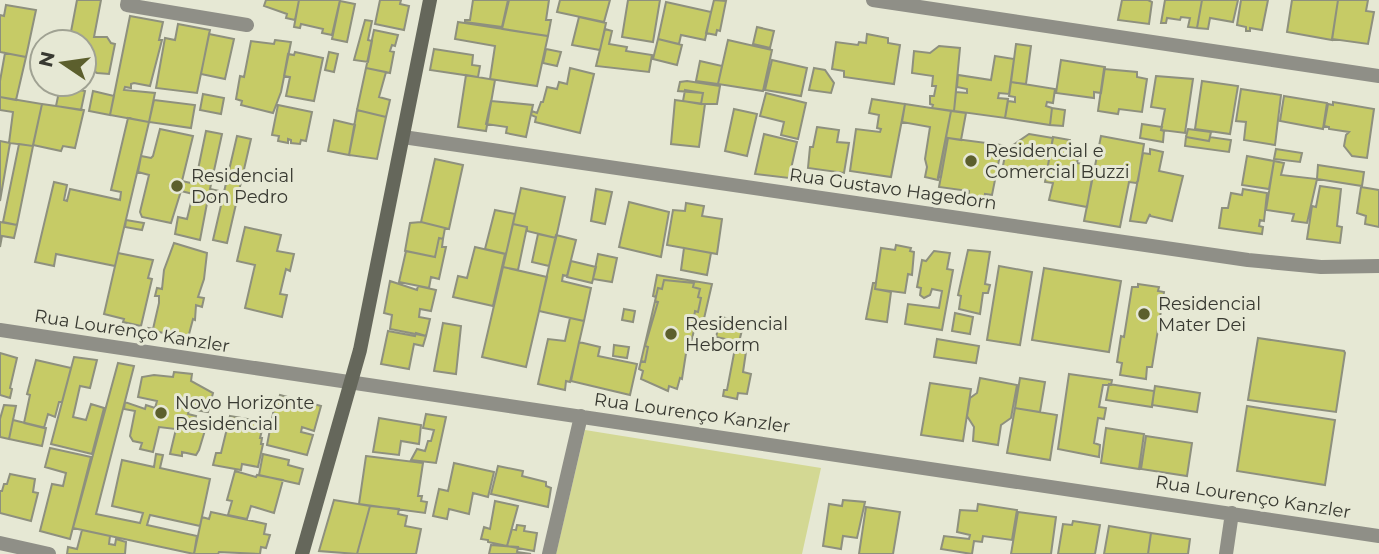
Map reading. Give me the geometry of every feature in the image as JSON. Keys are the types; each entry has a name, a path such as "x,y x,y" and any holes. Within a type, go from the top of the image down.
{"main road":[{"path":"302,554 352,383 430,0"}],"street":[{"path":"128,0 127,5 247,25"},
{"path":"873,0 1379,76"},
{"name":"Rua Gustavo Hagedorn","path":"403,137 1248,260 1321,267 1379,266"},
{"name":"Rua Lourenço Kanzler","path":"0,330 1379,536"},
{"path":"549,554 581,416"},
{"path":"1226,554 1232,513"},
{"path":"0,543 50,554"}],"green space":[{"path":"585,430 821,468 802,554 556,554"}],"building":[{"path":"77,0 101,0 96,28 72,28"},
{"path":"266,0 299,0 295,20 286,18 287,14 264,6"},
{"path":"299,0 340,0 332,35 322,33 323,29 301,24 300,28 294,27"},
{"path":"380,0 401,0 400,4 409,6 404,30 375,24"},
{"path":"473,0 508,0 502,27 465,22 470,20"},
{"path":"509,0 549,0 546,20 551,20 548,36 502,29"},
{"path":"560,0 610,0 604,22 557,12"},
{"path":"628,0 660,0 653,42 622,37"},
{"path":"714,0 726,1 720,31 717,30 716,35 706,33"},
{"path":"1122,0 1152,2 1149,24 1118,20"},
{"path":"1165,0 1202,0 1197,28 1188,27 1190,18 1167,18 1166,23 1161,23"},
{"path":"1202,0 1238,0 1233,22 1210,18 1208,29 1197,28"},
{"path":"1241,0 1268,0 1262,30 1250,28 1250,31 1246,31 1246,27 1237,25"},
{"path":"1292,0 1338,0 1332,40 1287,32"},
{"path":"1338,0 1368,0 1366,11 1374,12 1368,44 1332,39"},
{"path":"340,1 355,4 347,42 332,39"},
{"path":"666,2 711,12 705,40 681,35 679,44 658,39"},
{"path":"6,5 36,10 32,28 28,28 26,57 0,52 0,15 4,16"},
{"path":"130,16 163,22 159,40 162,40 150,86 134,83 131,88 125,87 124,90 155,93 149,122 110,115"},
{"path":"579,17 606,23 600,50 572,45"},
{"path":"365,20 372,21 368,40 372,41 368,62 354,60"},
{"path":"458,22 548,36 537,86 490,79 495,46 455,39"},
{"path":"178,24 210,30 197,93 156,88 165,38 175,40"},
{"path":"757,27 774,31 770,48 753,44"},
{"path":"605,29 612,31 609,44 627,47 626,51 652,55 649,72 596,66"},
{"path":"374,30 398,35 395,46 392,45 390,51 394,52 390,73 366,68"},
{"path":"209,34 234,39 225,79 201,74"},
{"path":"867,34 888,38 888,43 900,45 894,84 844,77 844,71 832,69 836,42 858,45 859,42 866,43"},
{"path":"98,37 107,37 115,44 109,74 98,73"},
{"path":"658,39 682,45 677,65 653,59"},
{"path":"275,40 291,42 281,92 273,113 241,105 242,101 236,99 240,76 244,77 251,41 274,44"},
{"path":"728,40 772,50 763,91 718,84"},
{"path":"1016,44 1031,46 1026,84 1011,82"},
{"path":"939,46 960,48 954,111 932,108 930,96 934,96 936,86 932,86 933,76 912,73 914,51 930,53"},
{"path":"434,49 473,55 472,65 480,66 478,77 430,70"},
{"path":"546,49 561,52 557,66 543,63"},
{"path":"295,52 323,58 314,101 286,96 290,77 284,76 288,54 294,55"},
{"path":"329,52 338,54 334,72 325,70"},
{"path":"5,53 26,57 16,100 0,97"},
{"path":"995,56 1014,59 1009,94 999,93 998,98 1008,99 1005,118 954,111 956,92 967,93 967,89 957,87 958,75 991,80"},
{"path":"772,60 807,68 801,96 765,90"},
{"path":"1061,60 1105,67 1101,93 1094,92 1094,98 1056,93"},
{"path":"700,61 722,66 718,84 696,81"},
{"path":"366,68 386,72 379,97 390,100 386,117 357,110"},
{"path":"570,68 594,74 580,133 535,122 536,117 531,115 532,111 537,113 547,87 557,89 559,82 567,84"},
{"path":"814,68 825,70 834,83 831,93 809,90"},
{"path":"1104,69 1137,72 1137,77 1147,79 1142,112 1119,109 1118,114 1098,111"},
{"path":"466,75 495,80 486,131 458,127"},
{"path":"1156,76 1193,79 1185,133 1161,130 1165,109 1151,107"},
{"path":"1202,81 1238,86 1230,134 1195,129"},
{"path":"680,82 720,86 717,104 701,104 703,93 678,91"},
{"path":"1011,82 1055,89 1053,103 1047,102 1046,106 1052,108 1050,125 1005,118 1008,101 1015,102 1015,97 1009,96"},
{"path":"1241,89 1281,95 1275,145 1244,140 1246,122 1236,121"},
{"path":"685,90 703,93 701,104 683,101"},
{"path":"98,92 114,96 110,115 89,111 92,98 98,98"},
{"path":"766,93 806,103 798,139 781,135 784,122 760,116"},
{"path":"203,94 224,98 221,114 200,110"},
{"path":"1284,96 1327,103 1323,129 1280,121"},
{"path":"0,97 42,104 33,146 9,143 13,112 0,110"},
{"path":"58,98 84,98 81,110 56,106"},
{"path":"872,99 905,104 891,177 850,171 856,129 880,132 881,129 877,128 879,115 869,113"},
{"path":"154,100 195,105 191,128 149,122"},
{"path":"675,100 705,104 699,147 671,144"},
{"path":"491,101 533,105 526,137 506,133 507,127 486,124"},
{"path":"1333,102 1374,109 1367,158 1352,156 1344,146 1349,132 1324,126 1328,104 1333,105"},
{"path":"42,104 84,110 75,148 63,146 61,151 33,145"},
{"path":"905,104 951,111 938,180 925,177 930,127 902,122"},
{"path":"278,105 312,112 306,141 301,140 300,144 291,143 288,139 288,143 278,141 279,136 272,135"},
{"path":"1052,108 1065,110 1063,126 1050,125"},
{"path":"734,109 757,114 747,156 725,151"},
{"path":"357,110 386,117 377,159 349,155"},
{"path":"951,111 966,113 961,140 948,138 941,177 938,177"},
{"path":"128,118 149,122 115,266 56,254 54,266 35,262 54,182 67,185 64,200 67,201 70,189 120,200 121,192 111,190"},
{"path":"334,120 355,125 349,155 328,151"},
{"path":"1142,124 1162,127 1163,142 1140,138"},
{"path":"817,127 839,130 837,142 849,143 844,173 808,168 810,147 813,147"},
{"name":"Residencial Don Pedro","path":"160,129 193,136 182,181 195,184 206,131 222,134 210,189 224,192 237,136 251,139 227,243 213,240 222,201 208,198 200,240 175,234 178,217 187,219 193,194 181,191 171,223 142,217 140,212 149,175 138,172 141,156 153,156"},
{"path":"1188,129 1211,132 1209,141 1186,137"},
{"path":"764,134 797,142 789,178 755,174"},
{"path":"1029,134 1053,138 1047,171 1035,169 1033,177 1002,171 1006,150"},
{"path":"1101,136 1144,144 1138,181 1129,182 1120,227 1084,221"},
{"path":"1053,137 1070,140 1070,146 1080,148 1077,163 1082,164 1081,170 1093,173 1087,207 1049,200 1053,183 1045,182"},
{"path":"1186,137 1209,141 1210,137 1231,140 1229,152 1185,146"},
{"name":"Residencial e Comercial Buzzi","path":"948,138 1002,145 992,195 985,194 984,201 968,199 969,191 939,187"},
{"path":"0,141 10,143 0,201"},
{"path":"19,144 33,146 17,225 3,222"},
{"path":"1150,149 1163,152 1159,171 1183,176 1172,221 1150,214 1146,223 1130,221 1143,153 1150,154"},
{"path":"1276,149 1302,153 1300,162 1274,159"},
{"path":"1247,156 1274,161 1269,189 1242,185"},
{"path":"435,159 463,165 449,229 421,222"},
{"path":"1274,161 1284,163 1281,175 1317,179 1307,223 1292,221 1294,214 1266,210"},
{"path":"1318,165 1364,172 1362,186 1317,179"},
{"path":"1320,186 1341,189 1337,226 1342,227 1340,243 1307,239 1312,206 1316,207"},
{"path":"1361,187 1379,190 1379,227 1365,224 1366,216 1357,213"},
{"path":"521,188 565,197 556,238 527,231 527,227 513,224"},
{"path":"596,189 612,192 605,224 591,221"},
{"path":"1243,189 1267,193 1264,221 1260,220 1259,226 1263,227 1262,234 1219,228 1222,208 1228,208 1231,193 1242,195"},
{"path":"629,202 669,212 661,257 619,247"},
{"path":"686,203 704,206 702,216 722,219 717,254 667,245 673,210 685,211"},
{"path":"495,210 515,214 506,254 485,249"},
{"path":"126,220 144,223 142,230 125,227"},
{"path":"0,222 17,225 14,238 2,236 0,247"},
{"path":"421,222 445,228 443,239 439,238 435,257 405,251 410,223"},
{"path":"513,224 527,227 518,270 503,267"},
{"path":"245,227 281,235 277,251 294,254 290,271 286,269 280,294 287,295 282,317 245,308 255,265 237,261"},
{"path":"538,234 556,238 549,266 532,262"},
{"path":"556,235 576,240 567,276 563,275 562,281 591,288 584,321 539,311"},
{"path":"439,238 443,239 442,247 446,247 439,279 431,277 429,288 399,282 406,251 435,257"},
{"name":"Residencial Don Pedro","path":"174,243 207,253 204,279 198,297 204,298 202,307 196,305 195,320 193,319 188,338 154,331 152,337 146,336 148,328 153,329 159,303 159,296 155,296 157,288 162,289 164,270"},
{"path":"896,245 911,248 910,251 914,252 912,275 908,274 905,293 875,289 881,248 895,250"},
{"path":"475,247 505,254 493,306 453,297 458,276 467,278"},
{"path":"684,248 711,253 707,275 681,270"},
{"path":"968,250 990,252 985,284 990,285 988,293 983,293 980,314 959,309 961,296 958,295"},
{"path":"934,251 950,253 947,269 953,270 942,330 905,324 908,304 939,308 942,291 932,289 930,295 924,298 920,295 921,288 917,287 922,260 926,261"},
{"path":"118,253 153,260 148,278 152,279 141,326 104,314"},
{"path":"598,254 617,258 612,282 593,279"},
{"path":"571,261 596,267 592,283 567,277"},
{"path":"999,266 1032,272 1020,345 987,340"},
{"path":"503,267 547,277 526,367 482,357"},
{"path":"1044,268 1121,281 1109,352 1032,340"},
{"path":"657,275 712,284 703,323 696,322 697,318 694,317 701,298 698,297 700,289 693,287 694,283 664,280 656,297 653,296"},
{"name":"Residencial Heborm","path":"664,280 694,283 693,287 700,289 698,297 701,298 698,312 695,311 694,317 697,318 690,347 687,347 682,379 680,378 677,389 669,386 668,391 641,379 643,371 639,369 641,361 645,362 648,347 645,346 658,302 655,301 658,288 662,289"},
{"path":"390,281 417,290 418,286 436,290 431,311 420,309 419,317 430,319 426,336 390,329 392,315 384,313"},
{"path":"873,283 876,283 875,289 891,292 887,322 866,319"},
{"name":"Residencial Mater Dei","path":"1138,284 1159,287 1158,291 1164,292 1152,367 1147,367 1146,379 1120,375 1122,363 1117,362 1132,287 1138,287"},
{"path":"655,301 658,302 645,346 648,347 645,362 641,361"},
{"path":"624,309 635,311 633,322 622,320"},
{"path":"955,313 973,317 970,334 952,331"},
{"path":"721,317 744,322 739,342 716,337"},
{"path":"570,318 584,321 570,382 566,381 565,390 538,384 548,339 565,341"},
{"path":"443,323 461,326 456,374 434,371"},
{"path":"388,331 426,336 423,346 414,344 409,369 381,364"},
{"path":"1258,338 1344,351 1336,412 1248,400"},
{"path":"937,339 979,346 976,363 934,357"},
{"path":"579,342 600,347 598,356 637,364 630,395 571,381"},
{"path":"736,343 747,345 743,372 751,374 747,394 738,393 737,399 723,396 724,390 727,390"},
{"path":"614,345 629,347 627,358 613,356"},
{"path":"0,353 17,358 10,398 0,395"},
{"path":"74,357 97,360 90,388 80,386 73,417 86,420 91,404 104,408 92,454 51,444"},
{"path":"36,360 71,368 62,402 59,402 55,417 48,414 44,428 24,423 30,395 27,394"},
{"path":"118,363 134,366 96,514 140,523 143,513 112,506 122,460 154,467 156,454 163,455 160,468 210,479 200,526 150,515 147,525 197,536 194,554 73,528"},
{"name":"Novo Horizonte Residencial","path":"174,372 192,374 191,381 213,393 208,412 189,409 188,414 196,416 195,420 204,421 203,426 206,427 196,455 182,452 182,456 170,454 176,429 159,427 153,452 140,449 142,443 133,441 130,436 135,411 124,409 125,402 145,409 146,405 155,408 157,401 138,397 142,377 173,377"},
{"path":"1069,374 1112,380 1111,385 1103,385 1099,407 1106,408 1104,419 1098,418 1094,443 1100,445 1099,457 1058,449"},
{"path":"980,378 1017,385 1011,418 1001,425 998,445 973,441 974,427 967,416 970,398 977,393"},
{"path":"1020,378 1045,382 1040,412 1015,408"},
{"path":"930,383 971,389 963,441 921,435"},
{"path":"1109,384 1154,391 1152,407 1106,400"},
{"path":"1155,386 1200,393 1197,412 1152,405"},
{"path":"280,395 321,406 314,431 302,427 301,432 313,435 307,455 267,445 276,398 279,399"},
{"path":"4,405 16,406 9,439 0,437 0,419"},
{"path":"1247,406 1335,420 1325,485 1237,471"},
{"path":"1015,408 1057,415 1050,460 1007,453"},
{"path":"426,414 446,417 436,463 411,460 417,449 425,451 428,441 431,441 434,430 423,428"},
{"path":"230,416 264,422 258,467 242,464 241,470 213,465 216,453 221,453"},
{"path":"379,418 421,425 419,444 401,441 399,455 373,452"},
{"path":"13,420 46,428 42,446 9,439"},
{"path":"1106,428 1144,434 1139,469 1101,463"},
{"path":"1146,436 1192,443 1187,476 1141,469"},
{"path":"50,448 91,457 70,539 40,531 52,484 63,486 66,473 45,467"},
{"path":"263,454 289,460 288,465 303,469 299,484 259,475"},
{"path":"366,456 423,463 418,496 422,496 421,501 427,502 425,513 359,504"},
{"path":"454,463 494,472 488,497 473,493 469,514 449,509 447,519 433,516 439,489 448,491"},
{"path":"498,466 523,471 522,476 546,482 546,486 551,488 548,507 491,494"},
{"path":"235,471 283,480 274,513 251,506 247,519 228,515 232,501 227,500"},
{"path":"10,474 35,479 33,492 38,493 31,521 0,513 0,491 4,484 7,484"},
{"path":"334,500 370,506 357,554 319,551"},
{"path":"843,500 865,502 857,538 843,536 841,549 823,546 829,504 842,506"},
{"path":"495,501 518,506 507,546 481,539 484,527 490,529"},
{"path":"978,504 1017,510 1012,540 983,536 982,542 974,541 972,554 941,549 944,536 969,539 970,535 957,532 960,510 977,511"},
{"path":"370,506 399,509 398,514 407,516 405,526 421,529 416,554 357,554"},
{"path":"866,507 900,512 893,554 859,554"},
{"path":"211,512 266,524 264,534 270,535 266,548 261,547 260,554 194,554 202,517 209,519"},
{"path":"1018,512 1056,517 1051,554 1011,554"},
{"path":"1073,521 1100,525 1095,554 1058,554 1063,524 1072,525"},
{"path":"517,525 525,526 524,531 537,533 534,551 507,546 512,529 516,530"},
{"path":"1109,526 1151,533 1148,554 1104,554"},
{"path":"82,530 110,536 109,544 115,545 116,539 126,542 125,554 67,554 68,547 77,549"},
{"path":"1151,533 1190,539 1188,554 1148,554"},
{"path":"491,545 518,547 517,552 531,554 489,554"}],"place":[{"name":"Residencial e Comercial Buzzi","path":"971,161"},
{"name":"Residencial Don Pedro","path":"177,186"},
{"name":"Residencial Mater Dei","path":"1144,314"},
{"name":"Residencial Heborm","path":"671,334"},
{"name":"Novo Horizonte Residencial","path":"161,413"}]}
